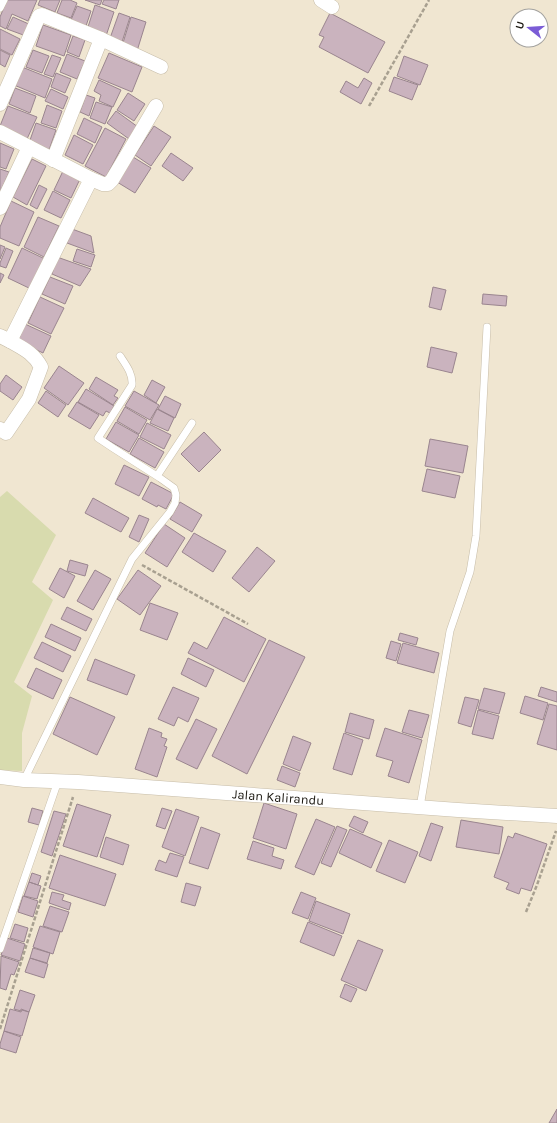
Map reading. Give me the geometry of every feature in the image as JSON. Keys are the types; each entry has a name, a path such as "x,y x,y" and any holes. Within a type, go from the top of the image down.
{"street":[{"path":"0,104 39,16 42,15 101,39 161,67"},
{"path":"53,160 101,39"},
{"path":"0,132 91,179 103,184 108,184 112,180 156,106"},
{"path":"0,208 29,147"},
{"path":"2,435 29,399 41,367 31,354 5,339 91,179"},
{"name":"Jalan Kalirandu","path":"0,776 24,780 78,782 557,816"}],"lane":[{"path":"0,8 4,0"},
{"path":"420,807 450,631 470,572 476,536 487,327"},
{"path":"24,780 132,559 170,512 175,503 176,495 174,488 98,438 132,385 133,380 131,375 120,356"},
{"path":"157,476 192,423"},
{"path":"0,949 58,781"}],"path":[{"path":"369,106 429,0"},
{"path":"132,559 248,624"},
{"path":"0,1029 78,782"},
{"path":"526,912 557,827"}],"green space":[{"path":"7,491 56,535 32,582 53,600 14,682 32,696 22,733 22,771 0,770 0,497"}],"building":[{"path":"7,0 37,0 28,21 12,14 6,29 0,26 0,17"},
{"path":"40,0 60,0 55,12 38,5"},
{"path":"62,0 70,0 77,3 71,18 57,13"},
{"path":"85,0 102,0 100,5"},
{"path":"104,0 119,0 116,9 102,4"},
{"path":"95,5 114,12 106,36 87,30"},
{"path":"77,6 91,11 86,26 71,20"},
{"path":"119,13 130,17 121,45 109,41"},
{"path":"330,13 385,42 368,73 319,47 324,37 319,35"},
{"path":"13,17 31,25 26,36 7,29"},
{"path":"131,17 146,22 137,51 122,46"},
{"path":"43,25 71,35 64,56 36,46"},
{"path":"0,29 20,39 12,55 0,49"},
{"path":"73,36 85,40 79,57 67,52"},
{"path":"0,50 10,55 5,67 0,64"},
{"path":"33,50 49,56 42,73 26,67"},
{"path":"109,53 142,67 132,92 98,78"},
{"path":"67,54 85,61 77,79 60,72"},
{"path":"52,55 61,58 53,77 44,74"},
{"path":"404,56 428,65 420,85 397,76"},
{"path":"22,67 52,79 45,98 14,85"},
{"path":"56,73 71,79 65,93 51,87"},
{"path":"394,77 418,85 412,100 389,91"},
{"path":"364,78 372,83 361,104 340,92 346,81 358,88"},
{"path":"99,80 121,90 113,107 99,101 101,95 94,91"},
{"path":"15,88 36,96 30,113 9,104"},
{"path":"51,89 68,97 63,109 45,101"},
{"path":"128,93 145,104 134,121 117,110"},
{"path":"86,95 95,98 89,116 80,112"},
{"path":"96,102 112,107 105,124 90,118"},
{"path":"47,105 62,111 56,128 41,123"},
{"path":"8,106 37,117 27,139 0,126"},
{"path":"116,111 138,127 129,139 107,123"},
{"path":"84,118 102,127 95,143 77,134"},
{"path":"36,123 56,130 49,150 29,143"},
{"path":"154,126 171,137 151,166 135,155"},
{"path":"105,128 126,139 106,177 85,166"},
{"path":"74,135 93,145 83,164 65,155"},
{"path":"0,143 14,149 6,169 0,167"},
{"path":"171,153 193,168 183,181 162,166"},
{"path":"133,157 151,168 135,193 117,182"},
{"path":"32,159 46,166 27,205 13,197"},
{"path":"0,169 9,172 0,193"},
{"path":"63,171 80,179 71,198 54,190"},
{"path":"39,185 47,189 37,209 30,205"},
{"path":"53,191 70,200 61,218 44,210"},
{"path":"11,201 34,212 19,246 0,238 0,227"},
{"path":"38,217 59,226 44,257 24,247"},
{"path":"72,229 91,236 94,253 67,243"},
{"path":"0,245 5,247 0,259"},
{"path":"6,248 13,251 6,268 0,266 0,263"},
{"path":"22,248 45,259 31,289 8,278"},
{"path":"77,249 95,255 91,267 73,261"},
{"path":"57,257 91,269 80,286 52,274"},
{"path":"0,273 4,275 0,283"},
{"path":"50,277 73,286 65,304 42,294"},
{"path":"433,287 446,290 441,310 429,307"},
{"path":"483,294 507,296 506,306 482,304"},
{"path":"40,297 64,308 51,334 28,323"},
{"path":"25,324 51,336 43,353 18,341"},
{"path":"431,347 457,353 452,373 427,367"},
{"path":"59,366 84,383 68,405 44,388"},
{"path":"6,375 22,387 13,400 0,391 0,384"},
{"path":"96,377 118,390 114,396 118,398 113,405 89,389"},
{"path":"152,380 165,387 156,403 144,395"},
{"path":"86,389 114,406 110,413 106,411 103,416 78,402"},
{"path":"46,391 66,405 58,417 38,403"},
{"path":"134,391 159,405 150,420 125,406"},
{"path":"165,396 181,404 175,418 158,409"},
{"path":"77,402 99,415 90,429 68,416"},
{"path":"125,407 147,420 139,434 117,421"},
{"path":"157,409 174,418 168,431 150,423"},
{"path":"116,422 139,435 129,452 106,439"},
{"path":"147,423 171,435 164,449 140,437"},
{"path":"204,432 221,450 199,472 181,454"},
{"path":"139,438 164,452 155,468 130,454"},
{"path":"430,439 468,446 463,473 425,466"},
{"path":"124,465 149,477 139,496 115,484"},
{"path":"427,469 460,476 455,498 422,491"},
{"path":"151,482 174,494 166,509 158,505 157,507 142,499"},
{"path":"93,498 129,518 121,532 85,513"},
{"path":"180,502 202,515 192,532 170,519"},
{"path":"139,515 149,519 139,542 129,537"},
{"path":"164,524 185,538 167,567 145,553"},
{"path":"194,533 226,551 213,572 182,552"},
{"path":"257,547 275,561 249,592 232,578"},
{"path":"70,560 88,565 85,576 67,571"},
{"path":"60,568 75,576 64,598 49,589"},
{"path":"95,570 111,579 93,610 77,601"},
{"path":"138,570 161,586 140,615 117,599"},
{"path":"150,603 178,613 167,640 140,630"},
{"path":"67,607 92,619 86,631 61,619"},
{"path":"224,617 266,639 244,682 188,653 194,642 207,649"},
{"path":"51,624 81,638 75,651 45,637"},
{"path":"400,633 418,638 416,645 398,640"},
{"path":"269,640 305,657 247,774 212,756"},
{"path":"391,641 401,644 396,661 386,658"},
{"path":"42,642 71,656 63,672 34,658"},
{"path":"403,643 439,653 434,673 397,663"},
{"path":"188,658 214,670 206,687 181,674"},
{"path":"95,659 135,675 127,695 87,680"},
{"path":"36,668 62,680 53,699 27,687"},
{"path":"173,687 199,698 188,722 178,717 174,726 158,719"},
{"path":"541,687 557,692 557,702 538,696"},
{"path":"484,688 505,693 499,714 478,709"},
{"path":"525,696 548,703 543,720 520,713"},
{"path":"70,697 115,717 97,755 53,734"},
{"path":"465,697 479,700 471,727 458,723"},
{"path":"549,704 557,706 557,750 537,744"},
{"path":"409,710 429,715 422,738 402,732"},
{"path":"478,710 499,716 493,739 472,734"},
{"path":"350,713 374,720 369,739 345,732"},
{"path":"196,719 217,729 197,769 176,759"},
{"path":"149,728 162,733 161,737 167,739 164,746 167,747 157,777 135,769"},
{"path":"385,728 422,740 409,783 388,776 393,761 376,756"},
{"path":"344,733 363,740 352,775 333,769"},
{"path":"293,736 311,743 300,771 283,764"},
{"path":"282,766 300,773 295,787 277,780"},
{"path":"264,803 297,814 286,849 253,838"},
{"path":"77,804 111,815 97,857 63,846"},
{"path":"32,808 43,811 39,825 28,822"},
{"path":"162,808 172,811 165,829 156,826"},
{"path":"176,809 199,817 185,856 162,847"},
{"path":"54,811 66,814 52,856 41,852"},
{"path":"354,816 368,822 363,833 349,826"},
{"path":"316,819 335,827 314,875 295,867"},
{"path":"461,820 503,827 499,854 456,847"},
{"path":"431,823 443,827 431,861 419,856"},
{"path":"337,826 347,830 331,867 321,863"},
{"path":"201,827 220,834 208,869 189,863"},
{"path":"350,829 382,843 371,868 339,853"},
{"path":"515,833 547,844 531,891 521,888 519,894 506,889 509,883 494,877 508,836 513,838"},
{"path":"106,837 129,845 123,865 100,857"},
{"path":"389,840 418,852 405,883 376,871"},
{"path":"253,841 274,848 272,856 284,860 281,869 247,859"},
{"path":"170,853 184,857 177,877 155,870 159,860 166,863"},
{"path":"60,855 116,874 105,906 49,888"},
{"path":"32,873 41,876 38,885 29,882"},
{"path":"29,882 41,886 37,899 24,896"},
{"path":"186,883 201,887 195,906 181,902"},
{"path":"52,892 64,895 62,900 71,903 69,910 49,903"},
{"path":"301,892 316,898 308,919 292,913"},
{"path":"23,896 38,901 33,917 18,912"},
{"path":"316,901 350,914 343,934 309,921"},
{"path":"50,906 69,912 62,932 43,926"},
{"path":"308,922 342,936 334,956 300,942"},
{"path":"15,924 28,928 24,942 10,938"},
{"path":"40,926 60,932 53,954 33,947"},
{"path":"7,938 25,944 20,961 1,955"},
{"path":"358,940 383,950 366,991 341,980"},
{"path":"33,948 50,953 47,963 30,958"},
{"path":"1,956 19,962 14,975 11,974 6,990 0,988"},
{"path":"30,958 48,964 44,978 25,972"},
{"path":"345,984 357,989 351,1002 340,997"},
{"path":"20,990 35,995 29,1012 21,1009 21,1011 14,1009"},
{"path":"10,1009 21,1012 22,1010 29,1012 22,1036 4,1031"},
{"path":"4,1031 21,1037 16,1053 0,1048"},
{"path":"557,1109 557,1123 549,1123"}]}
